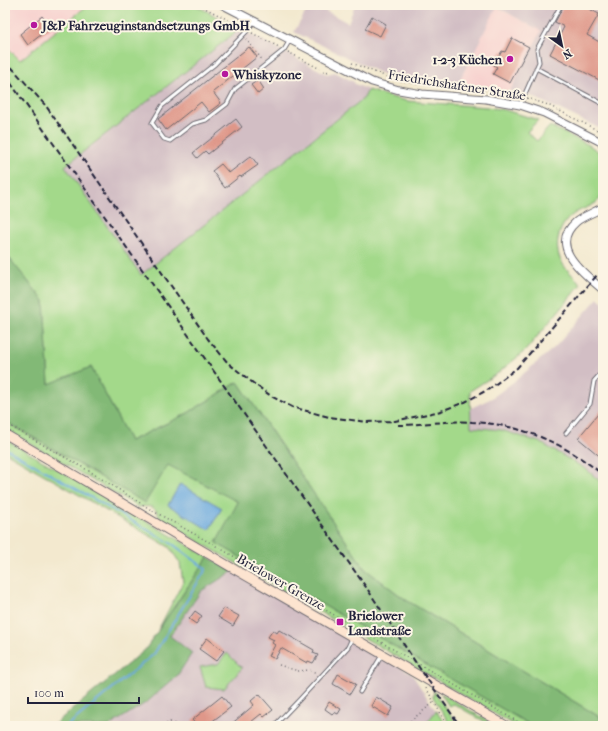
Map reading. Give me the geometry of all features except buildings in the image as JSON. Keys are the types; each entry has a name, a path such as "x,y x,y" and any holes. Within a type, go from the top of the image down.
{"main road":[{"name":"Brielower Grenze","path":"5,434 507,726"}],"street":[{"name":"Friedrichshafener Straße","path":"224,5 380,85 422,94 486,99 520,105 544,113 602,141"},
{"path":"603,207 575,222 567,234 566,243 568,254 575,265 603,290"}],"lane":[{"path":"520,105 539,62 537,50 561,5"},
{"path":"254,21 248,30 215,64 162,106 152,123 164,138 170,141 192,124 206,120 227,104 235,89 284,50 291,40"},
{"path":"536,68 603,104"},
{"path":"566,433 590,404 594,381 603,371"},
{"path":"274,726 348,647 353,637"},
{"path":"360,692 383,654"}],"path":[{"path":"243,35 266,64"},
{"path":"348,61 392,79 418,84 506,92 523,96 548,105 603,133"},
{"path":"5,423 89,471 153,511 216,546 525,726"},
{"path":"279,664 298,671 309,670 322,675"},
{"path":"424,686 448,726"},
{"path":"404,726 434,703"},
{"path":"163,726 170,722 181,726"}],"shaded area":[{"name":"J&P Fahrzeuginstandsetzungs GmbH","path":"5,5 88,5 19,61 5,45"},
{"path":"310,5 315,5 348,23 355,5 603,5 603,130 531,96 510,91 541,31 497,7 457,85 418,83 393,78 294,32"},
{"path":"496,7 542,31 510,91 457,85"},
{"path":"240,29 327,74 335,72 368,90 364,98 141,276 65,166"},
{"path":"598,298 603,303 603,484 586,469 539,442 501,430 471,427 471,408 492,398 555,347"},
{"path":"233,571 411,673 436,711 424,726 109,726 147,702 169,636 201,591","holes":["218,664 206,687 200,667"]}],"green space":[{"path":"88,5 195,5 240,29 65,166 141,275 364,98 368,90 407,101 487,107 505,110 538,120 527,132 537,141 550,126 589,145 603,155 604,182 602,195 598,201 571,216 559,234 558,249 562,263 581,284 526,350 498,373 470,391 471,427 501,430 539,442 586,469 603,484 603,719 406,600 365,569 238,382 188,413 130,441 91,367 49,385 44,301 5,253 5,45 20,60"},
{"path":"5,253 44,301 49,384 91,367 130,441 188,413 238,382 365,569 406,600 603,719 603,726 532,726 216,543 238,502 168,465 145,503 5,421"},
{"path":"5,421 145,503 167,464 239,502 216,543 532,726 516,726 160,519 155,509 152,507 138,507 5,429"},
{"path":"5,439 208,557 158,630 183,582 180,563 169,547 5,452"},
{"path":"208,557 233,571 201,591 170,636 192,653 177,676 147,702 109,726 52,726 145,650"},
{"path":"227,653 242,668 224,689 206,687 200,667 218,664"},
{"path":"434,691 458,726 451,726 433,697"},
{"path":"441,694 497,726 492,726 454,704 449,706"},
{"path":"436,711 447,726 424,726"}],"water":[{"path":"180,484 222,508 209,530 168,505"}],"waterway":[{"path":"5,448 174,545 206,569 154,654 67,726"}],"railway":[{"path":"5,60 46,106 208,339 228,363 271,396 292,407 329,417 367,422 395,421 441,411 465,402 489,389 517,368 598,274"},
{"path":"5,75 368,590 460,726"},
{"path":"398,425 463,422 490,424 525,431 558,445 574,454 603,475"}],"place":[{"name":"J&P Fahrzeuginstandsetzungs GmbH","path":"34,25"},
{"name":"1-2-3 Küchen","path":"510,59"},
{"name":"Whiskyzone","path":"225,74"},
{"name":"Brielower Landstraße","path":"340,622"}]}
